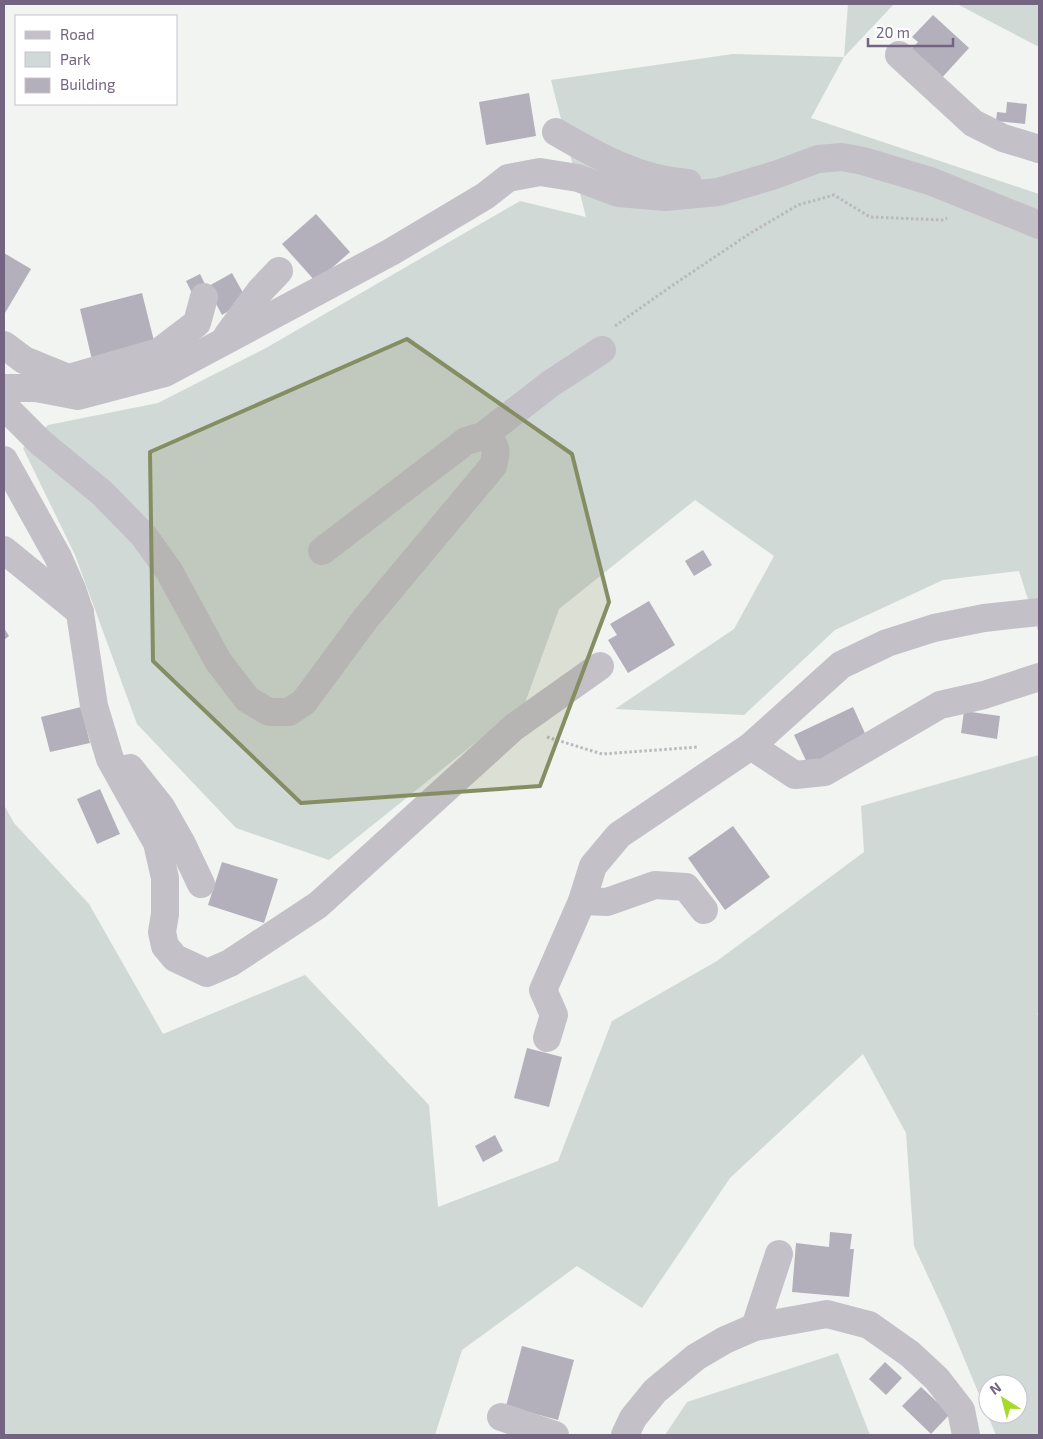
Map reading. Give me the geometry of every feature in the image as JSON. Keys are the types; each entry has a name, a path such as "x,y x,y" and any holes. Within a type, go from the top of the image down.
{"street":[{"path":"899,56 973,123 1003,138 1039,149"},
{"path":"556,132 593,154 637,173 670,182 749,183"},
{"path":"4,388 36,388 78,396 165,372 391,252 484,196 508,178 540,172 578,178 618,193 666,197 718,192 775,175 818,158 842,157 863,161 930,181 1039,225"},
{"path":"224,341 260,291 279,270"},
{"path":"36,388 159,352 197,323 204,297"},
{"path":"4,346 24,360 68,378"},
{"path":"322,551 466,441 483,436 550,384 602,350"},
{"path":"4,406 40,442 102,493 144,536 169,571 218,660 247,699 269,712 289,712 304,702 366,618 493,466 496,452 492,442 483,436"},
{"path":"4,460 58,557 72,589 80,613 94,706 110,759 157,843 165,878 165,914 162,932 165,946 175,958 207,973 230,963 318,905 514,727 600,666"},
{"path":"4,550 80,613"},
{"path":"547,1038 554,1015 543,990 582,901 593,866 619,835 751,746 841,665 887,643 934,628 984,618 1039,612"},
{"path":"751,746 795,775 825,772 940,705 984,695 1039,678"},
{"path":"94,706 120,757 161,807 182,844 200,884"},
{"path":"582,901 607,902 655,885 686,887 704,910"},
{"path":"755,1327 779,1254"},
{"path":"625,1435 633,1418 655,1391 696,1357 725,1340 755,1327 827,1314 868,1325 910,1354 937,1379 961,1410 966,1435"},
{"path":"501,1417 555,1435"}],"path":[{"path":"602,350 614,326 750,234 798,205 834,195 870,217 942,220 984,203"},
{"path":"514,727 602,754 707,746"}],"highlighted area":[{"path":"407,339 572,454 609,602 540,786 301,803 153,661 150,452"}],"green space":[{"path":"848,4 894,4 844,57"},
{"path":"957,4 1039,4 1039,47"},
{"path":"733,54 844,57 811,118 1039,194 1039,634 1019,571 943,580 835,630 744,715 615,709 734,629 774,556 695,500 559,609 525,703 329,860 236,828 137,724 75,555 23,448 48,425 158,403 266,348 520,201 586,217 551,80"},
{"path":"1039,755 1039,1012 1037,1014 1039,1016 1039,1435 996,1435 991,1424 1028,1424 1028,1374 978,1374 978,1392 946,1315 914,1246 906,1133 863,1054 730,1178 642,1308 577,1266 462,1350 435,1435 4,1435 4,805 14,823 89,904 163,1034 305,975 429,1105 438,1207 558,1161 612,1021 717,961 864,852 861,806"},
{"path":"838,1353 870,1435 665,1435 687,1402"}],"building":[{"path":"933,15 969,48 938,82 907,53 918,42 912,37"},
{"path":"529,93 536,136 486,145 479,102"},
{"path":"1007,102 1027,104 1025,124 996,121 997,112 1006,113"},
{"path":"316,214 350,252 316,282 282,244"},
{"path":"4,253 31,269 5,313 4,312"},
{"path":"232,273 247,300 222,315 207,287"},
{"path":"200,274 206,286 192,293 186,281"},
{"path":"142,293 156,349 93,364 80,309"},
{"path":"703,550 712,565 694,576 685,561"},
{"path":"649,601 675,645 628,673 608,640 617,635 610,624"},
{"path":"4,628 9,636 4,640"},
{"path":"81,707 90,743 50,752 41,717"},
{"path":"853,707 869,742 810,769 794,735"},
{"path":"964,711 1000,716 997,739 961,733"},
{"path":"100,789 120,834 97,844 77,799"},
{"path":"733,826 770,877 725,910 688,858"},
{"path":"222,862 278,879 264,923 208,905"},
{"path":"527,1048 562,1057 549,1107 514,1098"},
{"path":"495,1135 503,1151 483,1162 475,1146"},
{"path":"830,1232 852,1234 850,1249 854,1249 849,1297 792,1292 796,1243 829,1247"},
{"path":"522,1346 574,1360 558,1420 506,1406"},
{"path":"885,1362 902,1378 886,1395 869,1379"},
{"path":"921,1387 950,1414 931,1434 902,1406"}]}
